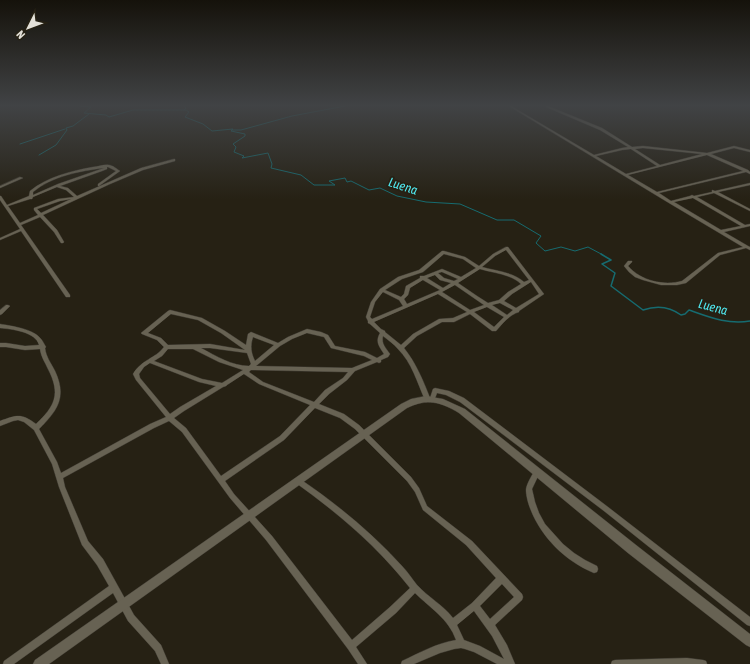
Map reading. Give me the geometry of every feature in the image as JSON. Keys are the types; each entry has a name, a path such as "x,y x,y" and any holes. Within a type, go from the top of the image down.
{"main road":[{"path":"39,664 410,403 430,398 443,401 462,411 750,641"}],"street":[{"path":"561,137 748,248"},
{"path":"615,137 622,141 629,148 660,166"},
{"path":"625,175 734,147 750,150"},
{"path":"593,156 629,148 653,148 709,154 748,172"},
{"path":"19,224 40,216 86,193 142,170 174,160"},
{"path":"31,198 31,192 35,189 54,179 83,170 109,166 118,172 86,193"},
{"path":"0,209 31,198 68,181 92,174 109,166"},
{"path":"657,193 748,172"},
{"path":"0,187 21,178"},
{"path":"670,202 713,191 750,184"},
{"path":"58,186 67,189 76,198"},
{"path":"713,191 750,210"},
{"path":"692,196 744,226"},
{"path":"0,197 68,296"},
{"path":"62,242 56,231 40,216 35,209 59,200 76,198"},
{"path":"721,231 750,225"},
{"path":"0,239 22,229"},
{"path":"370,322 441,291 479,268 494,255 507,248 542,294 507,317 494,330 469,312 441,291 424,278 417,273"},
{"path":"630,262 626,266 629,272 650,282 665,285 678,284 684,282 719,254 748,248"},
{"path":"524,285 512,276 479,268 464,258 443,252 417,273 400,278 382,290 368,313 368,317 374,326 401,348 430,398 435,390 447,393 462,400 606,509 750,622"},
{"path":"401,299 406,295 407,288 410,284 435,273 445,270 462,279"},
{"path":"435,273 442,279 456,282 507,317"},
{"path":"401,348 415,334 441,320 454,320 488,304 501,301 510,293 531,280"},
{"path":"382,290 401,299 406,306"},
{"path":"501,301 517,311"},
{"path":"0,313 8,306"},
{"path":"170,312 200,319 223,332 248,351 210,346 167,347 159,339 144,333 170,312"},
{"path":"0,326 33,334 40,340 43,347 44,357 54,374 59,389 54,408 51,414 36,428"},
{"path":"59,477 152,426 170,418 182,409 250,368 278,345 307,331 326,336 333,347 365,354 379,361"},
{"path":"194,347 221,361 250,368 353,370 384,359 387,354 379,342 379,338 383,332"},
{"path":"278,345 251,334 247,344 250,368 261,383 342,416 357,427 409,479 417,490 425,508 469,544 519,597 490,624"},
{"path":"0,346 6,345 25,348 43,347"},
{"path":"167,347 162,353 138,369 136,374 138,378 170,418 184,430 232,496 269,538 363,664"},
{"path":"150,361 201,381 224,385"},
{"path":"221,480 282,438 315,406 327,392 345,379 353,370"},
{"path":"0,424 18,418 26,420 36,428 48,449 85,544 100,562 123,604 139,628 158,648 164,664"},
{"path":"537,472 528,489 535,514 557,544 574,558 594,569"},
{"path":"298,481 325,500 376,545 401,570 415,588 443,612 453,623 458,632 461,643"},
{"path":"453,623 475,606 501,579"},
{"path":"7,664 114,588"},
{"path":"351,646 388,615 415,588"},
{"path":"475,606 490,624 501,642 511,664"},
{"path":"405,664 442,648 461,643 475,648 506,664"},
{"path":"615,664 680,662 703,664"}],"waterway":[{"path":"20,144 41,137"},
{"path":"39,155 56,145 62,137"},
{"name":"Luena","path":"244,137 233,144 236,147 234,152 244,156 242,158 268,153 272,164 271,168 301,175 314,185 335,185 329,181 345,178 347,182 351,181 369,190 380,188 397,196 426,202 460,204 497,220 514,220 541,236 536,243 545,251 561,247 575,251 588,247 603,255"},
{"name":"Luena","path":"601,254 611,260 602,264 615,273 611,286 643,310 653,307 663,307 681,315 685,314 689,310 711,318 726,321 750,321"}]}
